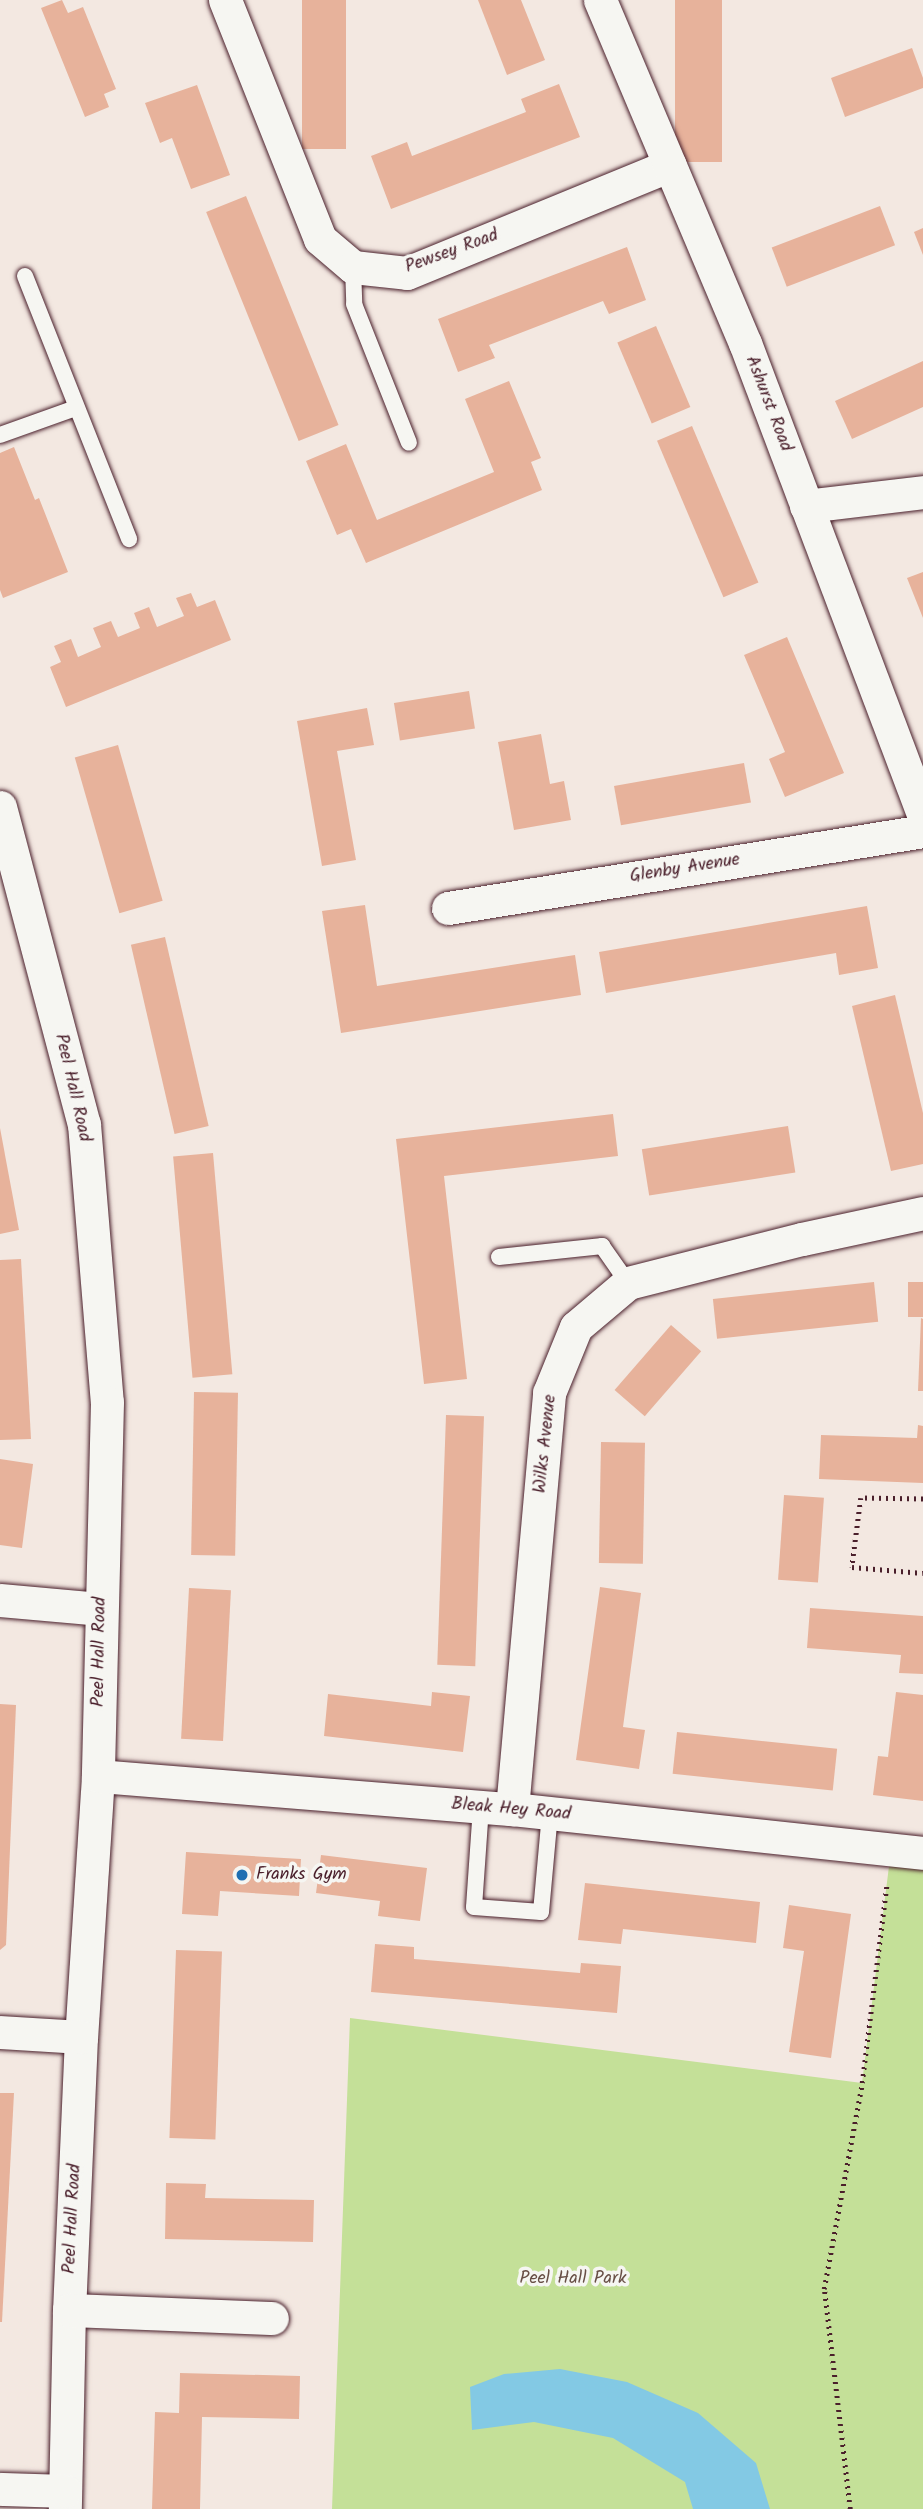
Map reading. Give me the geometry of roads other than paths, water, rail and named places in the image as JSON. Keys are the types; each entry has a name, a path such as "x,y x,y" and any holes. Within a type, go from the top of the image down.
{"street":[{"path":"225,0 320,239 353,267"},
{"name":"Ashurst Road","path":"600,0 745,344 923,814"},
{"name":"Pewsey Road","path":"353,267 407,272 670,164"},
{"path":"806,506 923,492"},
{"name":"Peel Hall Road","path":"0,807 84,1124 107,1402 100,1609 99,1776 81,2037 69,2310 65,2500"},
{"name":"Glenby Avenue","path":"448,908 923,831"},
{"name":"Wilks Avenue","path":"496,1808 549,1394 576,1327 628,1283 802,1239 923,1213"},
{"path":"0,1600 100,1609"},
{"name":"Bleak Hey Road","path":"99,1776 550,1813 923,1853"},
{"path":"0,2032 81,2037"},
{"path":"69,2310 272,2318"},
{"path":"0,2489 65,2500"}],"lane":[{"path":"353,267 354,304 409,443"},
{"path":"25,276 130,539"},
{"path":"0,435 76,408"},
{"path":"499,1257 602,1246 628,1283"},
{"path":"496,1808 474,1907 541,1912 550,1813"}],"water":[{"path":"560,2369 627,2382 698,2413 756,2463 770,2509 693,2509 685,2482 613,2438 534,2422 472,2430 470,2387 504,2374"}],"place":[{"name":"Franks Gym","path":"242,1875"}],"park label":[{"name":"Peel Hall Park","path":"573,2279"}]}
